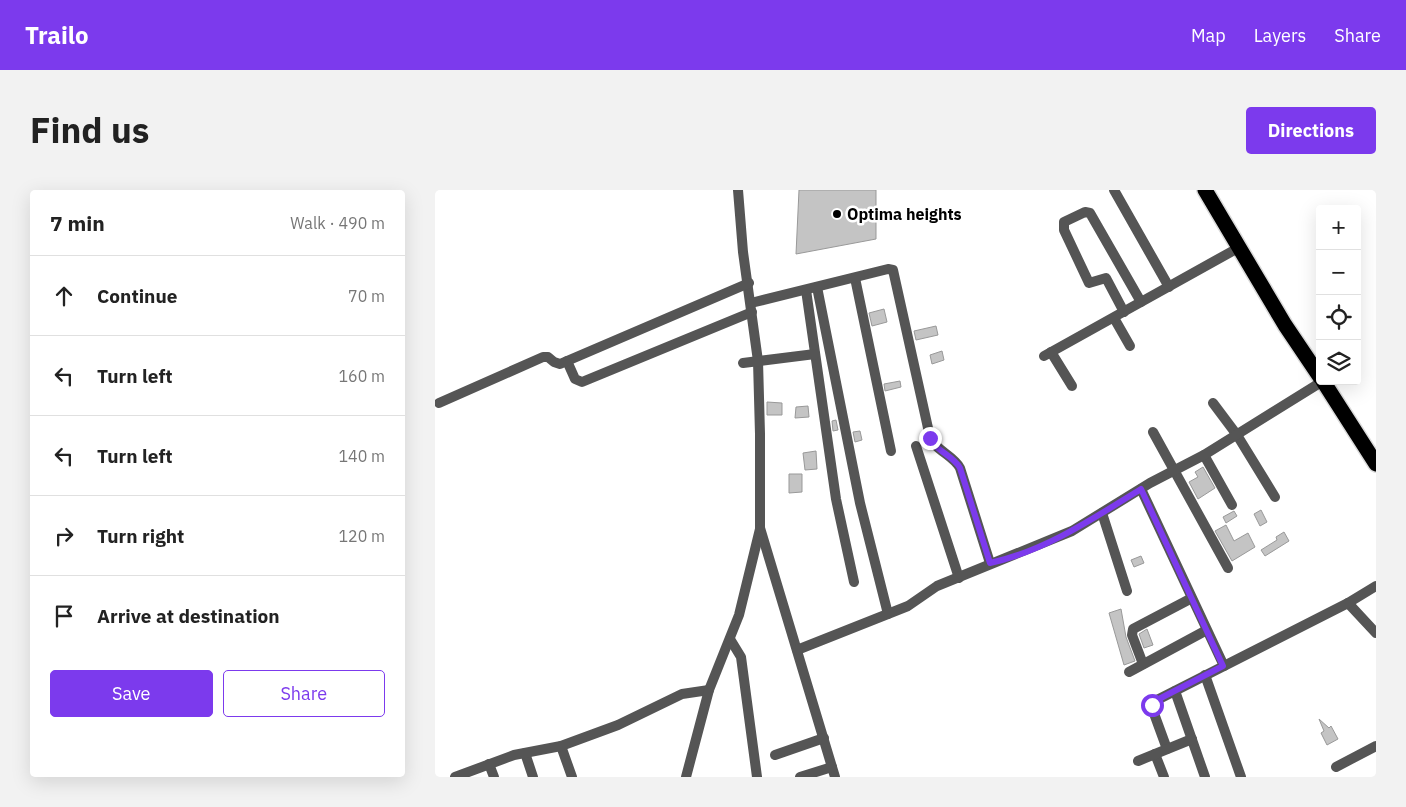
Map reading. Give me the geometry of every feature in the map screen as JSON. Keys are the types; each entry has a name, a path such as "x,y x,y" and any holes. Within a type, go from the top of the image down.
{"highway":[{"path":"1205,190 1285,325 1316,371"},
{"path":"1326,385 1376,464"}],"street":[{"path":"686,777 709,690 739,614 760,528 758,361 749,283 743,252 738,190"},
{"path":"1114,190 1169,287"},
{"path":"1124,312 1106,278 1091,284 1087,281 1063,226 1065,222 1085,212 1090,213 1141,302"},
{"path":"1072,386 1048,354 1239,248"},
{"path":"567,361 575,379 582,382 752,307 806,290 888,269 895,272 930,438 933,444 954,459 960,468 990,563"},
{"path":"855,278 891,451"},
{"path":"439,403 543,357 548,357 558,364 567,361 749,283"},
{"path":"817,287 860,503 888,614"},
{"path":"806,290 836,499 854,582"},
{"path":"1114,318 1131,346"},
{"path":"743,363 815,354"},
{"path":"797,650 913,603 937,586 990,563 1006,560 1072,531 1141,489 1204,455 1317,385"},
{"path":"1213,403 1237,435 1275,497"},
{"path":"1153,432 1229,568"},
{"path":"917,446 959,578"},
{"path":"1204,455 1232,505"},
{"path":"1141,489 1190,599 1223,666"},
{"path":"1103,513 1127,591"},
{"path":"760,528 833,772 800,777"},
{"path":"1167,749 1152,705 1155,701 1348,603 1376,586"},
{"path":"1143,664 1132,635 1133,629 1190,599"},
{"path":"1348,603 1376,633"},
{"path":"1129,672 1205,631"},
{"path":"730,639 741,657 757,777"},
{"path":"1205,676 1241,777"},
{"path":"455,777 525,753 561,746 619,725 682,694 709,690"},
{"path":"1175,691 1205,777"},
{"path":"775,755 824,738"},
{"path":"1138,761 1192,739"},
{"path":"561,746 572,777"},
{"path":"1336,767 1376,746"},
{"path":"525,753 533,777"},
{"path":"1155,754 1163,777"},
{"path":"489,764 494,777"}],"building":[{"name":"Optima heights","path":"799,190 876,190 876,239 796,254"},
{"path":"884,309 887,322 872,326 869,313"},
{"path":"936,326 938,335 916,340 914,331"},
{"path":"942,351 944,360 932,364 930,355"},
{"path":"900,381 901,387 885,391 884,384"},
{"path":"767,402 782,403 782,415 767,415"},
{"path":"808,406 809,417 795,418 796,407"},
{"path":"836,420 838,430 833,431 832,421"},
{"path":"860,431 862,440 855,442 853,432"},
{"path":"816,451 817,469 805,470 803,453"},
{"path":"1203,467 1215,488 1198,499 1189,482 1198,477 1195,472"},
{"path":"789,474 802,474 802,492 789,493"},
{"path":"1261,510 1267,522 1260,526 1254,514"},
{"path":"1234,511 1237,516 1226,523 1223,517"},
{"path":"1226,525 1234,541 1248,533 1255,547 1232,561 1215,531"},
{"path":"1284,532 1289,541 1265,556 1261,550 1277,540 1276,537"},
{"path":"1141,556 1144,563 1134,567 1131,560"},
{"path":"1121,609 1126,637 1135,661 1124,665 1109,613"},
{"path":"1147,629 1153,645 1144,648 1139,634"},
{"path":"1319,719 1329,728 1331,726 1338,739 1327,745 1321,733 1324,731"}],"place":[{"name":"Optima heights","path":"837,214"}],"route":[{"path":"930,438 933,444 954,459 960,468 977,528 990,563 1006,560 1072,531 1141,489 1190,599 1223,666 1155,701 1152,705"}]}
